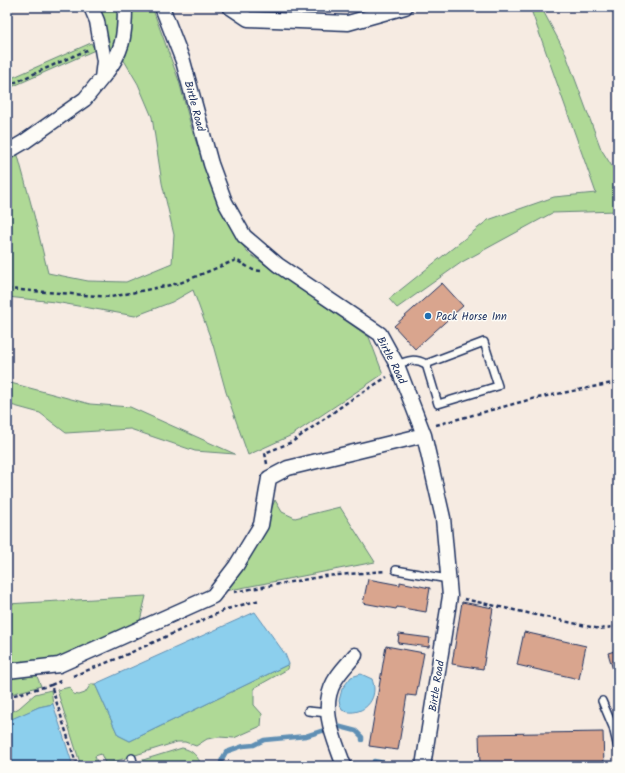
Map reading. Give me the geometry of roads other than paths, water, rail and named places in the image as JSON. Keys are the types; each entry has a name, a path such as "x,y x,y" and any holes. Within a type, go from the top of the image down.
{"street":[{"path":"92,7 97,21 104,61 102,78"},
{"path":"7,152 86,99 110,68 121,48 125,30 125,7"},
{"name":"Birtle Road","path":"162,7 183,61 211,164 226,202 244,236 278,265 380,334 398,367 423,432 443,518 450,596 424,766"},
{"path":"230,7 248,19 348,23 406,7"},
{"path":"7,671 59,665 213,596 236,566 261,525 269,478 288,468 423,432"},
{"path":"344,766 328,715 328,700 333,683 342,669 355,656"}],"lane":[{"path":"398,367 409,360 419,360 426,364 438,404 498,386 484,342 426,364"},
{"path":"396,570 448,579"},
{"path":"602,701 616,735 618,748"},
{"path":"308,711 328,715"},
{"path":"132,758 134,766"}],"water":[{"path":"255,612 285,654 289,664 130,741 118,735 95,684"},
{"path":"361,674 372,679 374,689 371,700 368,705 359,711 348,712 342,710 339,701 342,689 351,677"},
{"path":"53,704 73,766 7,766 7,721 39,707"}],"waterway":[{"path":"220,766 226,752 243,746 254,745 264,740 306,736 337,726 356,731 362,737 362,740"},
{"path":"374,761 399,766"}],"place":[{"name":"Pack Horse Inn","path":"428,316"}]}
